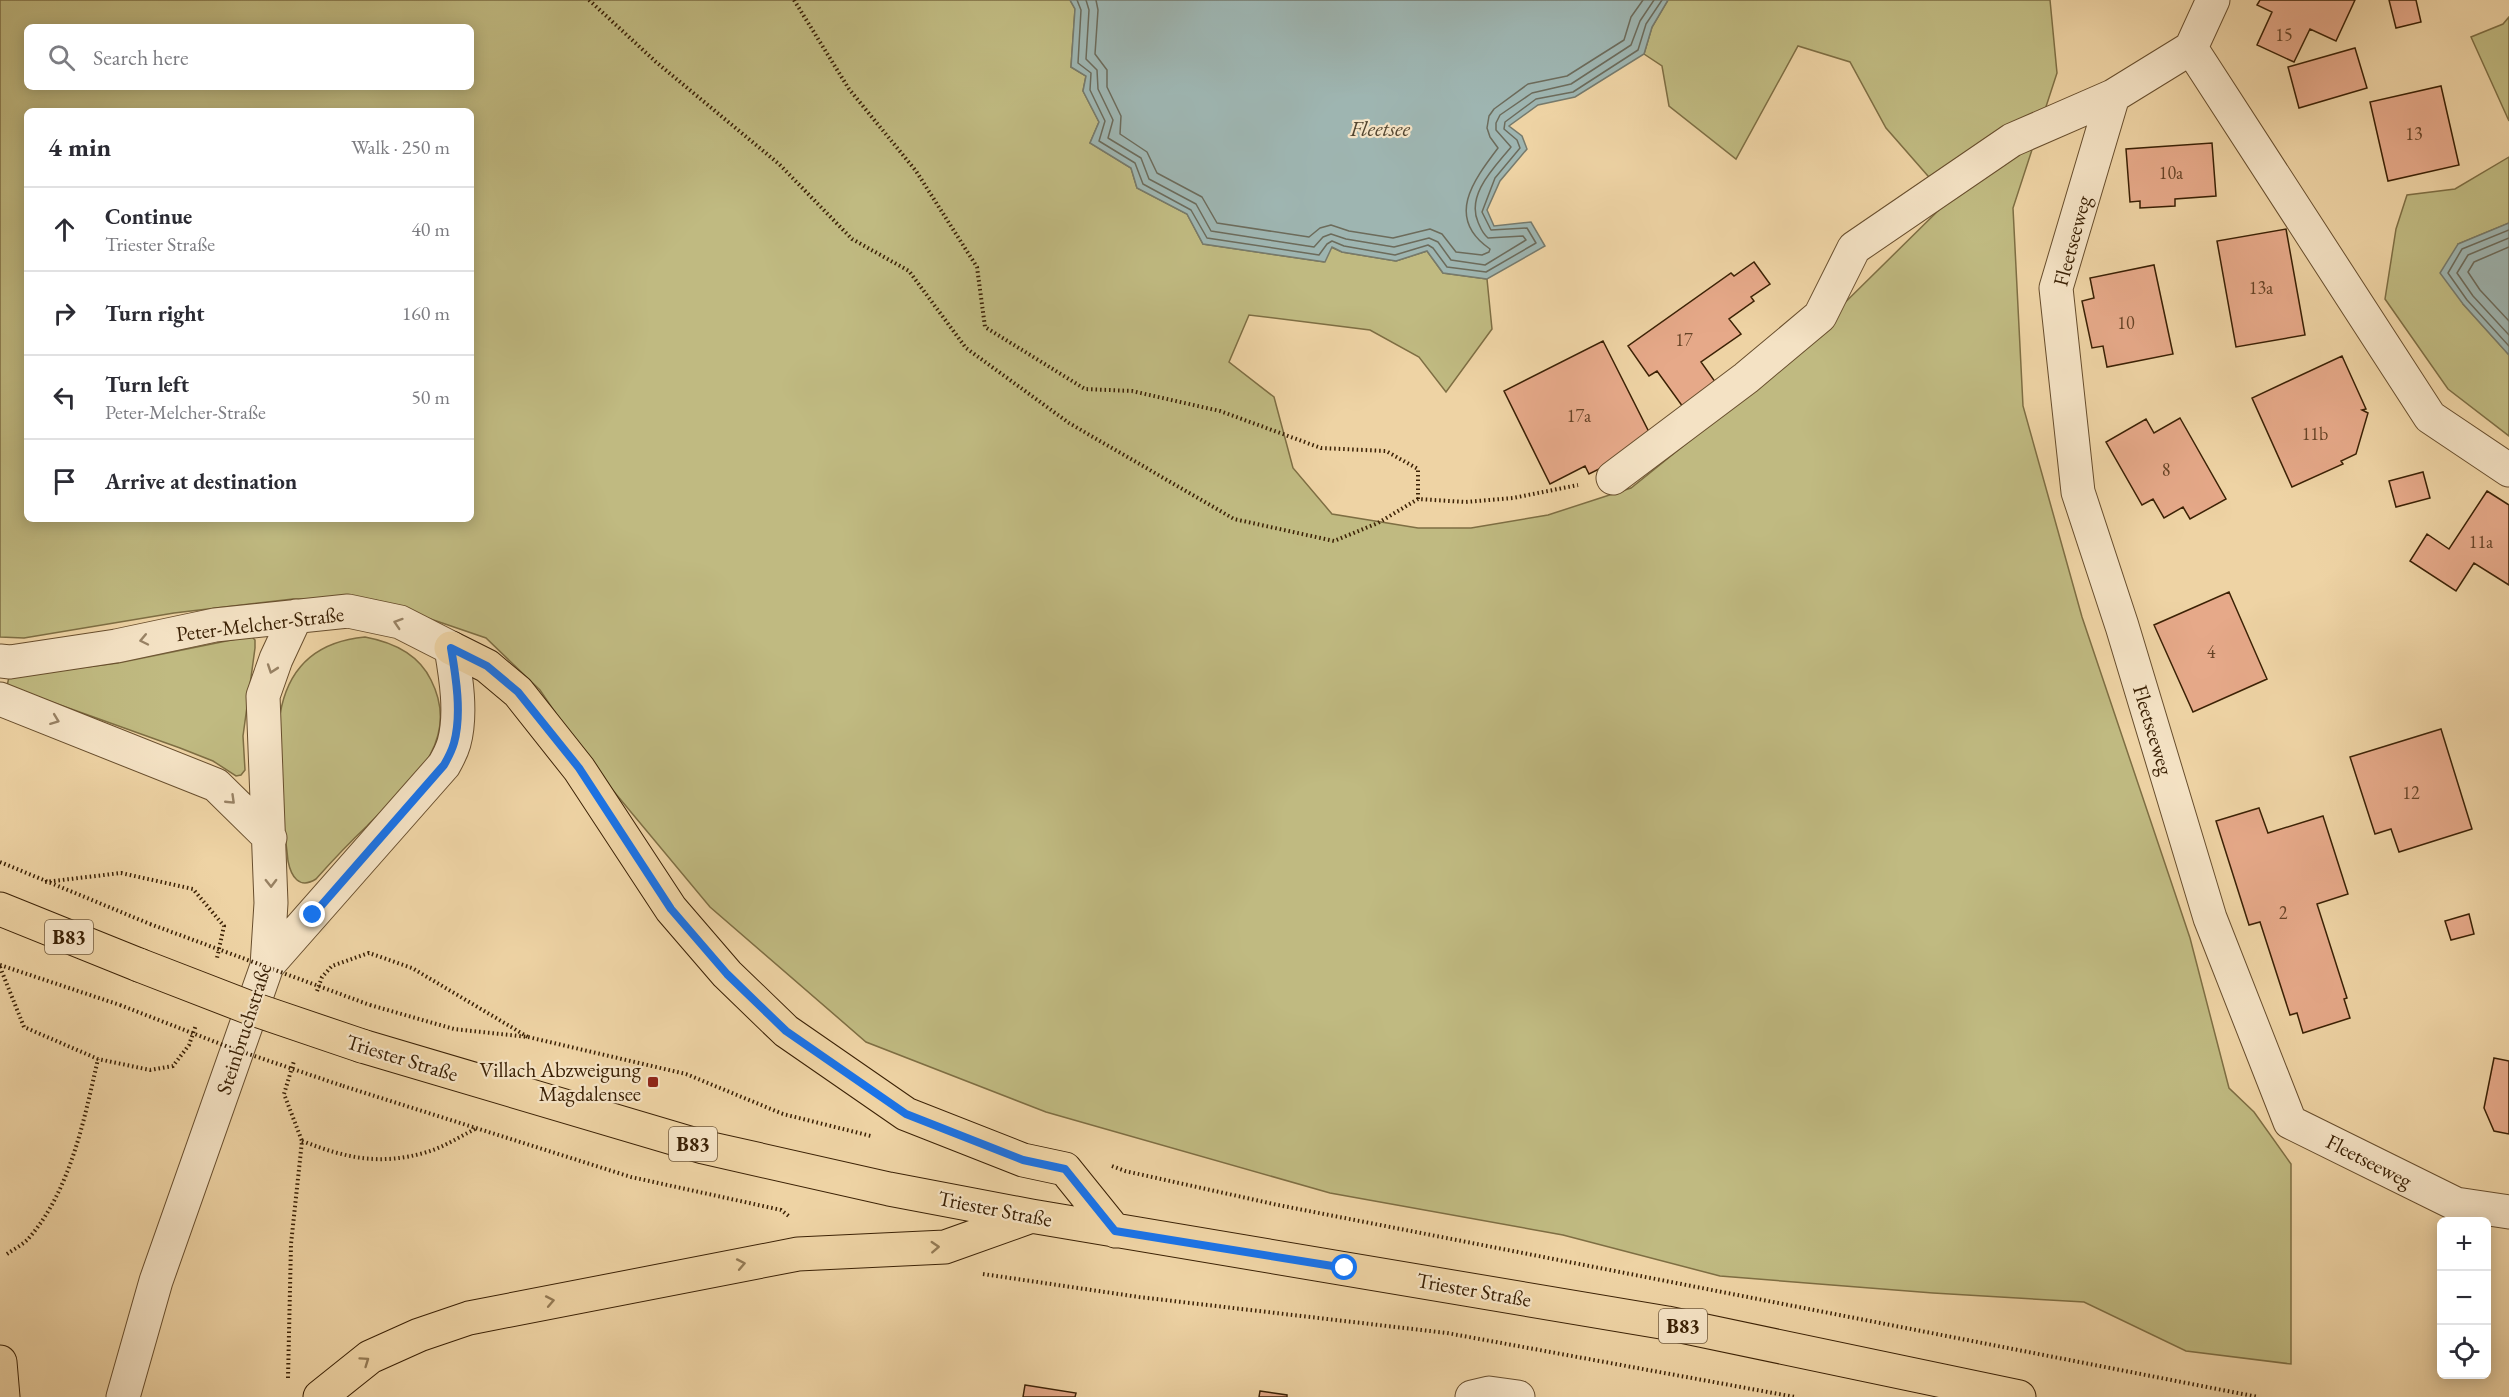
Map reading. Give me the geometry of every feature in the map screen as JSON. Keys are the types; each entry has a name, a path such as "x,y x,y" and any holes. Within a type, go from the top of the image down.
{"main road":[{"path":"451,648 487,666 518,692 579,768 671,909 727,974 786,1031 906,1114 1023,1160 1065,1169 1115,1231"},
{"name":"Triester Straße","path":"0,909 250,1008 362,1046 703,1147 889,1189 1031,1216 1667,1323 2019,1397"},
{"path":"320,1397 370,1357 419,1335 469,1318 798,1254 945,1247 1031,1216"},
{"path":"0,1362 3,1397"}],"street":[{"path":"1613,478 1746,378 1820,316 1854,248 2012,140 2113,96 2191,48 2213,0"},
{"path":"2191,48 2430,417 2509,470"},
{"name":"Fleetseeweg","path":"2113,96 2056,288 2078,492 2122,626 2210,918 2290,1122 2456,1204 2509,1212"},
{"name":"Peter-Melcher-Straße","path":"0,661 10,662 116,646 215,625 348,611 400,622 451,648"},
{"name":"Steinbruchstraße","path":"123,1397 156,1281 267,966 271,903 263,696 276,659 296,615"},
{"path":"267,966 444,765 454,744 457,725 456,673 451,648"},
{"path":"0,699 216,786 270,838"},
{"path":"1472,1397 1489,1392 1518,1397"}],"path":[{"path":"589,0 656,62 779,164 852,239 909,271 966,348 1069,423 1234,519 1334,541 1378,523 1418,499 1466,502 1513,498 1613,478"},
{"path":"794,0 849,89 916,171 977,267 984,327 1085,389 1132,391 1220,411 1321,448 1386,451 1418,469 1418,499"},
{"path":"0,862 150,924 370,1005 454,1029 528,1037 686,1074 783,1114 873,1137"},
{"path":"315,999 322,977 332,966 369,953 412,968 528,1037"},
{"path":"0,965 120,1005 231,1048 343,1086 631,1177 781,1210 791,1218 793,1227"},
{"path":"288,1382 291,1244 302,1141 284,1094 297,1052"},
{"path":"7,1254 28,1239 58,1194 82,1128 98,1059"},
{"path":"302,1141 340,1156 388,1160 429,1152 477,1128"},
{"path":"1104,1164 1125,1171 1278,1205 2258,1397"},
{"path":"978,1274 1139,1297 1447,1333 1795,1397"}],"shaded area":[{"path":"0,0 1070,0 1075,9 1071,67 1086,76 1083,91 1099,122 1090,143 1131,168 1137,188 1187,214 1203,244 1324,262 1331,247 1342,252 1396,261 1427,251 1443,273 1487,279 1492,329 1446,392 1419,357 1370,330 1249,315 1229,362 1274,397 1293,468 1332,514 1418,528 1471,528 1548,515 1631,488 1749,393 1808,339 1949,200 1886,128 1850,62 1798,46 1736,159 1669,106 1662,66 1644,54 1652,27 1668,0 2050,0 2057,73 2013,208 2023,406 2082,617 2190,938 2229,1088 2254,1112 2291,1164 2291,1364 2186,1351 2084,1302 1720,1276 1563,1235 1330,1193 1046,1112 866,1042 710,907 586,758 540,690 486,638 375,600 293,599 174,613 24,638 0,637"},
{"path":"2509,17 2509,121 2471,37 2503,24"},
{"path":"2509,157 2509,223 2458,244 2463,304 2509,355 2509,436 2448,389 2385,299 2396,229 2407,195 2455,189"},
{"path":"251,636 255,640 255,648 243,736 245,770 241,775 236,776 213,761 180,748 7,686 9,677 118,663"},
{"path":"365,637 403,650 426,671 439,703 440,724 435,743 426,762 398,795 316,879 305,883 300,882 291,872 288,861 277,757 279,722 286,691 302,665 327,646"}],"water":[{"name":"Fleetsee","path":"1070,0 1668,0 1652,27 1644,54 1575,97 1538,105 1509,126 1522,136 1527,149 1500,181 1487,210 1494,226 1531,222 1545,246 1487,279 1443,273 1427,251 1396,261 1342,252 1332,247 1325,262 1203,244 1187,214 1137,188 1131,168 1090,143 1099,122 1083,91 1086,76 1071,67 1075,9"},
{"path":"2509,223 2509,355 2463,304 2440,273 2458,244"}],"building":[{"path":"2260,0 2355,0 2336,41 2310,29 2294,62 2257,45 2272,12 2257,5"},
{"path":"2389,0 2416,0 2421,22 2396,28"},
{"path":"2355,48 2367,88 2299,108 2288,67"},
{"path":"2441,86 2459,165 2388,181 2370,102"},
{"path":"2212,143 2216,196 2175,199 2175,206 2140,208 2140,201 2130,202 2126,149"},
{"path":"2286,229 2305,335 2236,347 2217,241"},
{"path":"1754,262 1770,284 1751,297 1754,301 1729,319 1741,334 1701,362 1716,383 1683,407 1657,371 1649,376 1628,346 1731,273 1734,276"},
{"path":"2154,265 2173,354 2107,367 2103,346 2092,348 2082,301 2094,298 2090,278"},
{"path":"1603,341 1654,442 1589,474 1585,466 1550,484 1504,391"},
{"path":"2342,356 2366,409 2362,410 2368,413 2356,454 2341,461 2343,464 2292,487 2252,398"},
{"path":"2180,418 2226,499 2190,519 2183,507 2164,518 2153,499 2142,505 2106,442 2146,419 2154,433"},
{"path":"2423,472 2430,498 2396,507 2389,481"},
{"path":"2487,491 2509,505 2509,585 2474,563 2456,591 2410,561 2427,534 2449,549"},
{"path":"2229,592 2267,679 2193,712 2154,625"},
{"path":"2441,729 2472,829 2399,852 2391,829 2375,834 2350,757"},
{"path":"2259,808 2268,833 2323,816 2348,894 2317,904 2347,998 2344,999 2350,1018 2303,1033 2297,1013 2290,1015 2260,922 2249,925 2216,821"},
{"path":"2469,914 2474,934 2451,940 2445,921"},
{"path":"2494,1058 2509,1061 2509,1134 2494,1131 2484,1108"},
{"path":"1025,1385 1076,1393 1075,1397 1023,1397"},
{"path":"1260,1391 1287,1395 1287,1397 1259,1397"}],"place":[{"name":"Villach Abzweigung Magdalensee","path":"653,1082"}],"route":[{"path":"313,915 444,765 454,744 457,725 456,673 451,648 487,666 518,692 579,768 671,909 727,974 786,1031 906,1114 1023,1160 1065,1169 1115,1231 1345,1268"}]}
